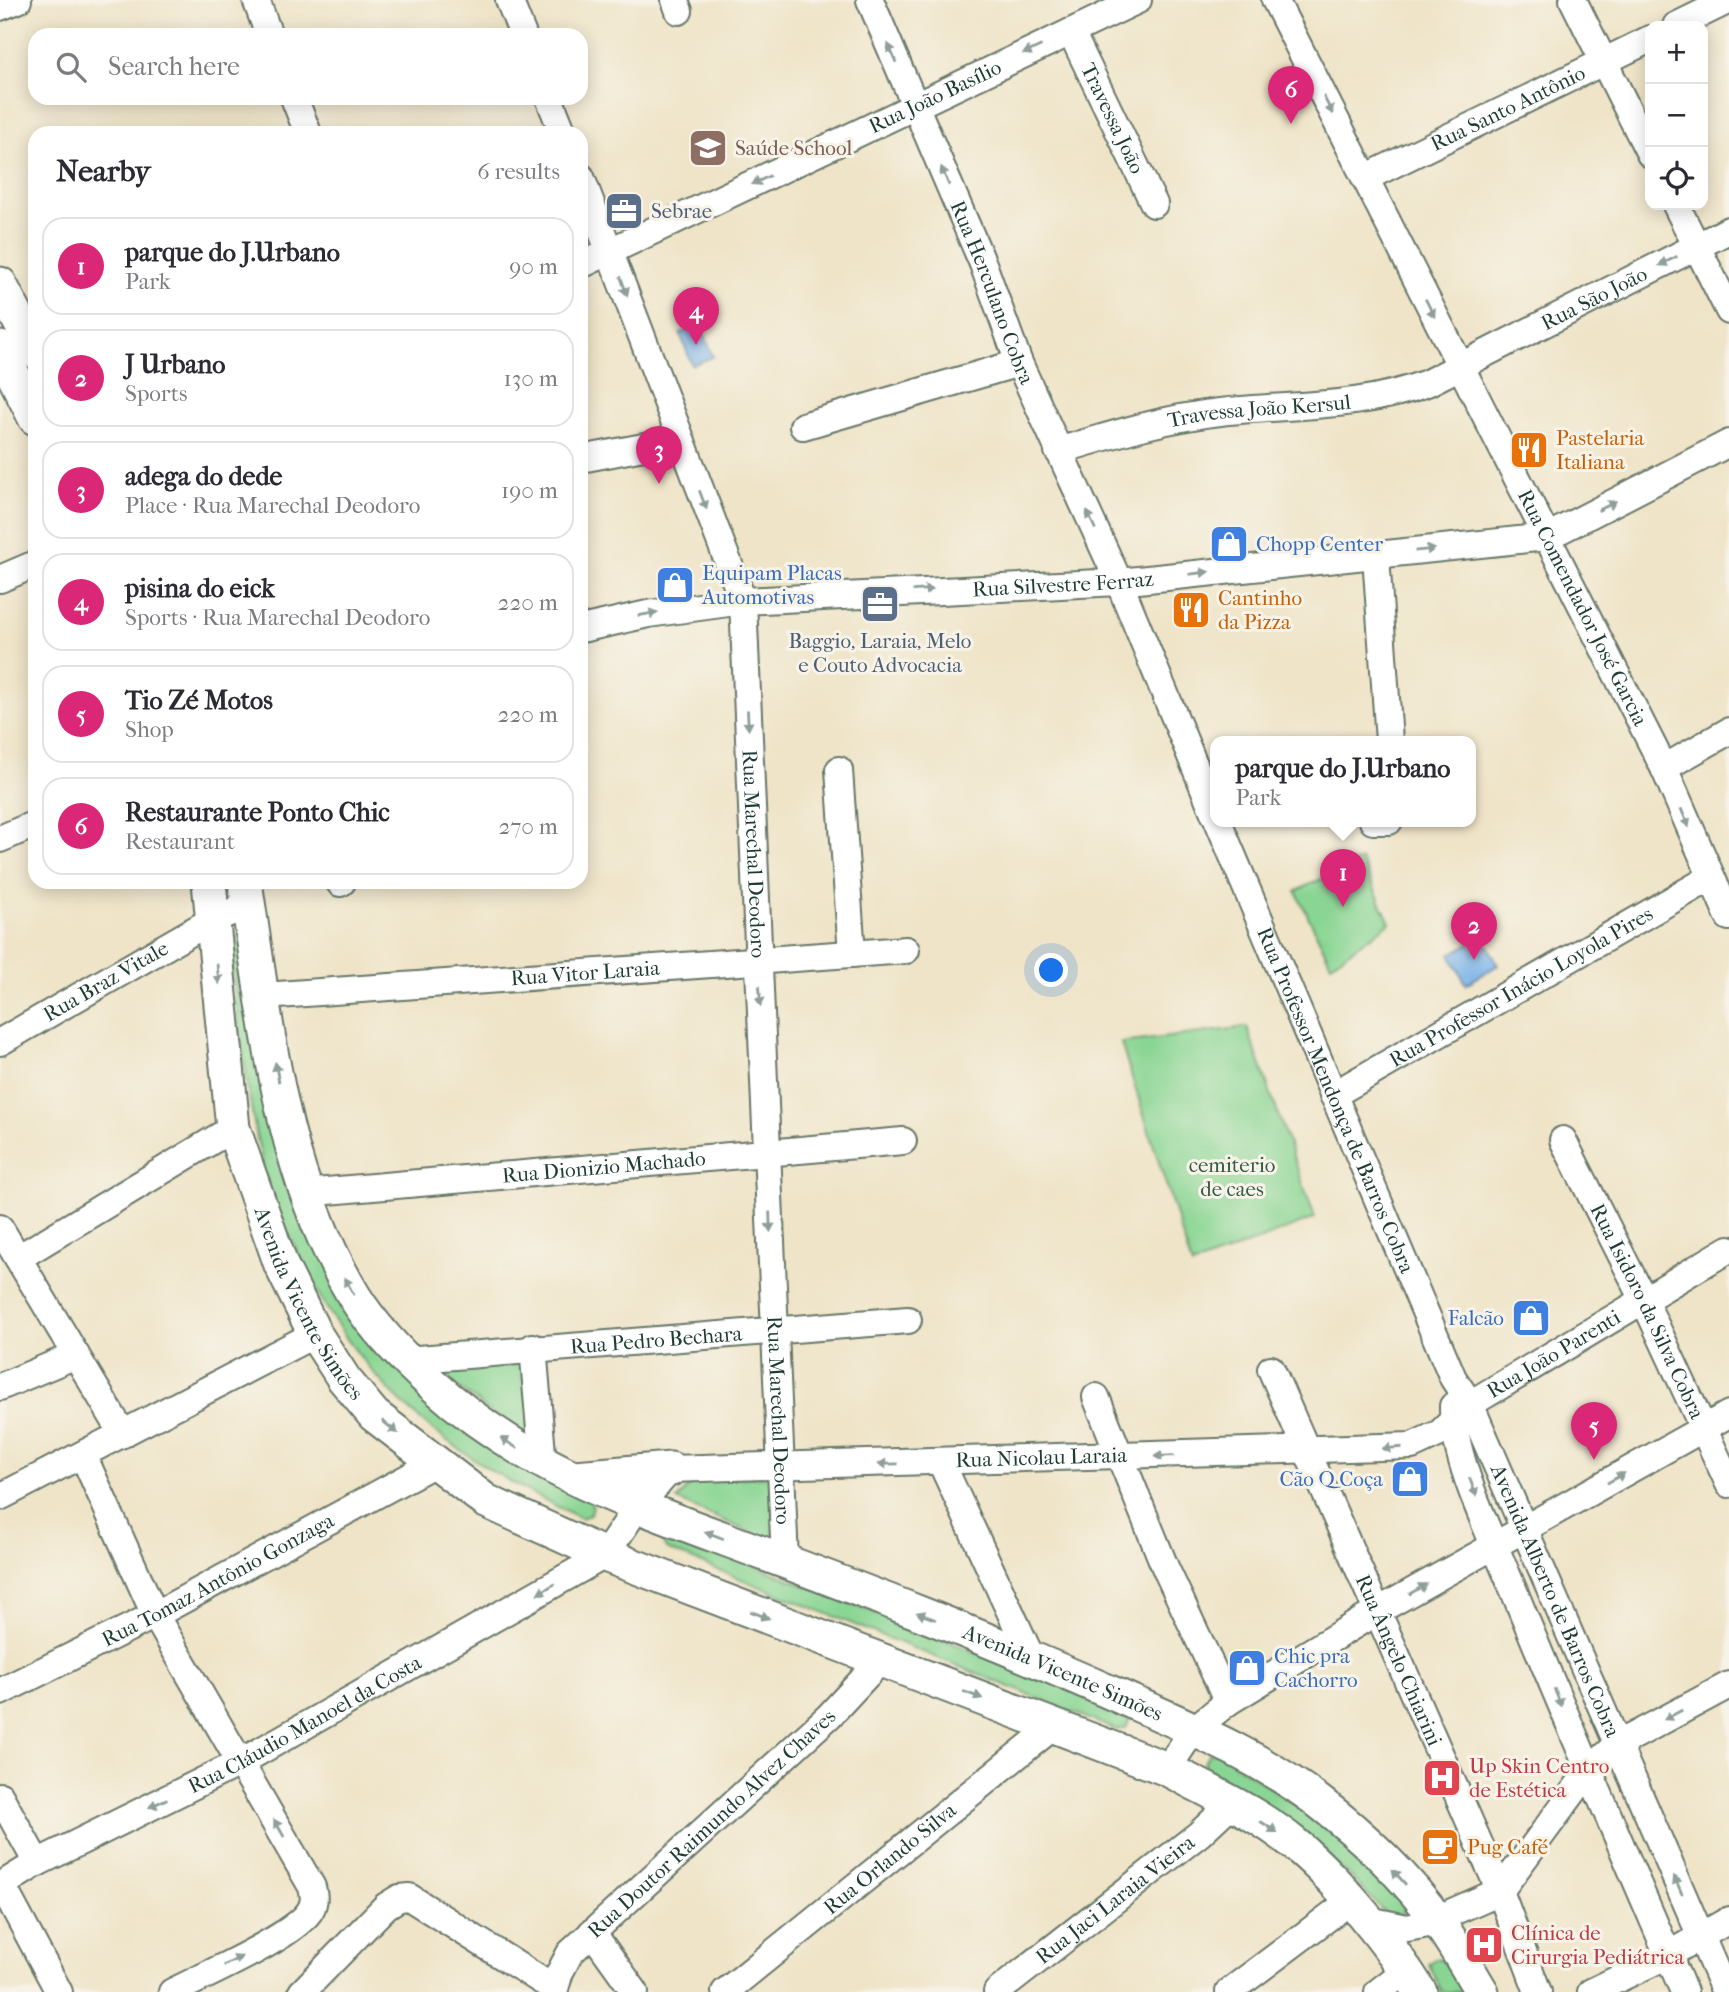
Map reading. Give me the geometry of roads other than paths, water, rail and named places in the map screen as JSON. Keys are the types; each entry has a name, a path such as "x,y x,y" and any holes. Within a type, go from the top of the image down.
{"main road":[{"path":"0,284 28,338"},
{"path":"0,348 28,404"},
{"name":"Avenida Vicente Simões","path":"210,889 233,1128 281,1265 315,1334 344,1379 374,1415 486,1501 605,1555 1167,1769 1232,1803 1296,1845 1359,1911 1413,1981"},
{"name":"Avenida Vicente Simões","path":"247,893 286,1129 304,1193 327,1247 357,1301 405,1360 470,1418 556,1471 638,1506 1031,1657 1224,1741 1269,1766 1323,1805 1390,1866 1438,1921 1482,1992"},
{"path":"556,1471 671,1469"}],"street":[{"path":"0,7 18,0"},
{"path":"256,0 267,28"},
{"path":"509,0 520,28"},
{"name":"Rua Herculano Cobra","path":"870,0 983,264 1019,363 1119,582"},
{"name":"Rua João Basílio","path":"588,262 1138,0"},
{"name":"Rua Comendador José Garcia","path":"1275,0 1664,768 1729,917"},
{"path":"1573,0 1646,147"},
{"path":"1687,21 1729,1"},
{"name":"Travessa João","path":"1071,32 1154,204"},
{"name":"Rua Santo Antônio","path":"1365,177 1645,42"},
{"path":"298,105 305,126"},
{"path":"552,105 560,126"},
{"name":"Rua Marechal Deodoro","path":"588,194 743,601 785,1561"},
{"path":"1678,210 1729,311"},
{"name":"Rua São João","path":"1459,366 1729,230"},
{"path":"803,426 1019,363"},
{"name":"Travessa João Kersul","path":"1058,451 1138,427 1219,412 1350,403 1395,396 1459,366"},
{"path":"588,457 680,440"},
{"path":"1547,537 1729,443"},
{"name":"Rua Silvestre Ferraz","path":"588,627 648,614 743,601 1119,582 1547,537"},
{"path":"1376,556 1389,736"},
{"path":"0,579 28,567"},
{"path":"1119,582 1210,791"},
{"path":"1664,768 1729,731"},
{"path":"839,770 852,954"},
{"path":"0,839 28,827"},
{"name":"Rua Professor Mendonça de Barros Cobra","path":"1221,827 1453,1378 1461,1413"},
{"name":"Rua Professor Inácio Loyola Pires","path":"1333,1095 1710,878"},
{"name":"Avenida Vicente Simões","path":"212,920 247,893"},
{"name":"Rua Braz Vitale","path":"0,1042 212,920"},
{"name":"Rua Vitor Laraia","path":"264,996 905,950"},
{"path":"18,1258 233,1128"},
{"name":"Rua Isidoro da Silva Cobra","path":"1563,1140 1643,1298 1729,1484"},
{"name":"Rua Dionizio Machado","path":"304,1193 903,1141"},
{"path":"0,1228 123,1434"},
{"name":"Rua João Parenti","path":"1461,1413 1643,1298 1729,1249"},
{"name":"Rua Pedro Bechara","path":"405,1360 534,1347 908,1320"},
{"path":"0,1497 315,1334"},
{"path":"534,1347 556,1471"},
{"path":"0,1387 76,1354"},
{"name":"Rua Ângelo Chiarini","path":"1271,1369 1500,1891 1538,1992"},
{"path":"1096,1397 1165,1567 1228,1702"},
{"name":"Rua Nicolau Laraia","path":"671,1469 1412,1446 1428,1440 1461,1413"},
{"name":"Avenida Alberto de Barros Cobra","path":"1461,1413 1523,1529 1725,1992"},
{"name":"Avenida Alberto de Barros Cobra","path":"1461,1413 1466,1469 1495,1545 1588,1772 1684,1992"},
{"path":"1167,1769 1195,1730 1228,1702 1376,1612 1729,1414"},
{"path":"83,1455 155,1615 312,1887 314,1899 311,1910 301,1921 244,1956 172,1992"},
{"path":"941,1462 1031,1657"},
{"name":"Rua Tomaz Antônio Gonzaga","path":"0,1692 155,1615 435,1463"},
{"path":"605,1555 638,1506 671,1469"},
{"name":"Rua Cláudio Manoel da Costa","path":"1,1885 37,1863 241,1762 605,1555"},
{"name":"Rua Doutor Raimundo Alvez Chaves","path":"554,1990 570,1954 829,1716 880,1661"},
{"path":"1229,1992 1359,1911 1407,1928 1438,1921 1500,1891 1588,1772 1617,1745 1729,1685"},
{"name":"Rua Orlando Silva","path":"725,1992 1055,1725"},
{"path":"0,1796 37,1863"},
{"name":"Rua Jaci Laraia Vieira","path":"997,1992 1199,1834 1232,1803"},
{"path":"1,1885 59,1992"},
{"path":"302,1992 386,1906 399,1898 409,1897 554,1990"},
{"path":"1591,1992 1668,1955 1729,1920"},
{"path":"592,1932 635,1992"},
{"path":"1378,1992 1413,1981"}],"water":[{"path":"701,325 713,357 692,365 680,333"},
{"path":"1483,936 1498,965 1466,984 1450,954"}],"place":[{"name":"Restaurante Ponto Chic","path":"1291,124"},
{"name":"Saúde School","path":"708,148"},
{"name":"Sebrae","path":"624,211"},
{"name":"pisina do eick","path":"696,345"},
{"name":"Pastelaria Italiana","path":"1529,450"},
{"name":"adega do dede","path":"659,484"},
{"name":"Chopp Center","path":"1229,544"},
{"name":"Equipam Placas Automotivas","path":"675,585"},
{"name":"Baggio, Laraia, Melo e Couto Advocacia","path":"880,604"},
{"name":"Cantinho da Pizza","path":"1191,610"},
{"name":"parque do J.Urbano","path":"1343,907"},
{"name":"J Urbano","path":"1474,960"},
{"name":"Falcão","path":"1531,1318"},
{"name":"Tio Zé Motos","path":"1594,1460"},
{"name":"Cão Q Coça","path":"1410,1479"},
{"name":"Chic pra Cachorro","path":"1247,1668"},
{"name":"Up Skin Centro de Estética","path":"1442,1778"},
{"name":"Pug Café","path":"1440,1847"},
{"name":"Clínica de Cirurgia Pediátrica","path":"1484,1945"}],"park label":[{"name":"cemiterio de caes","path":"1232,1177"}]}
